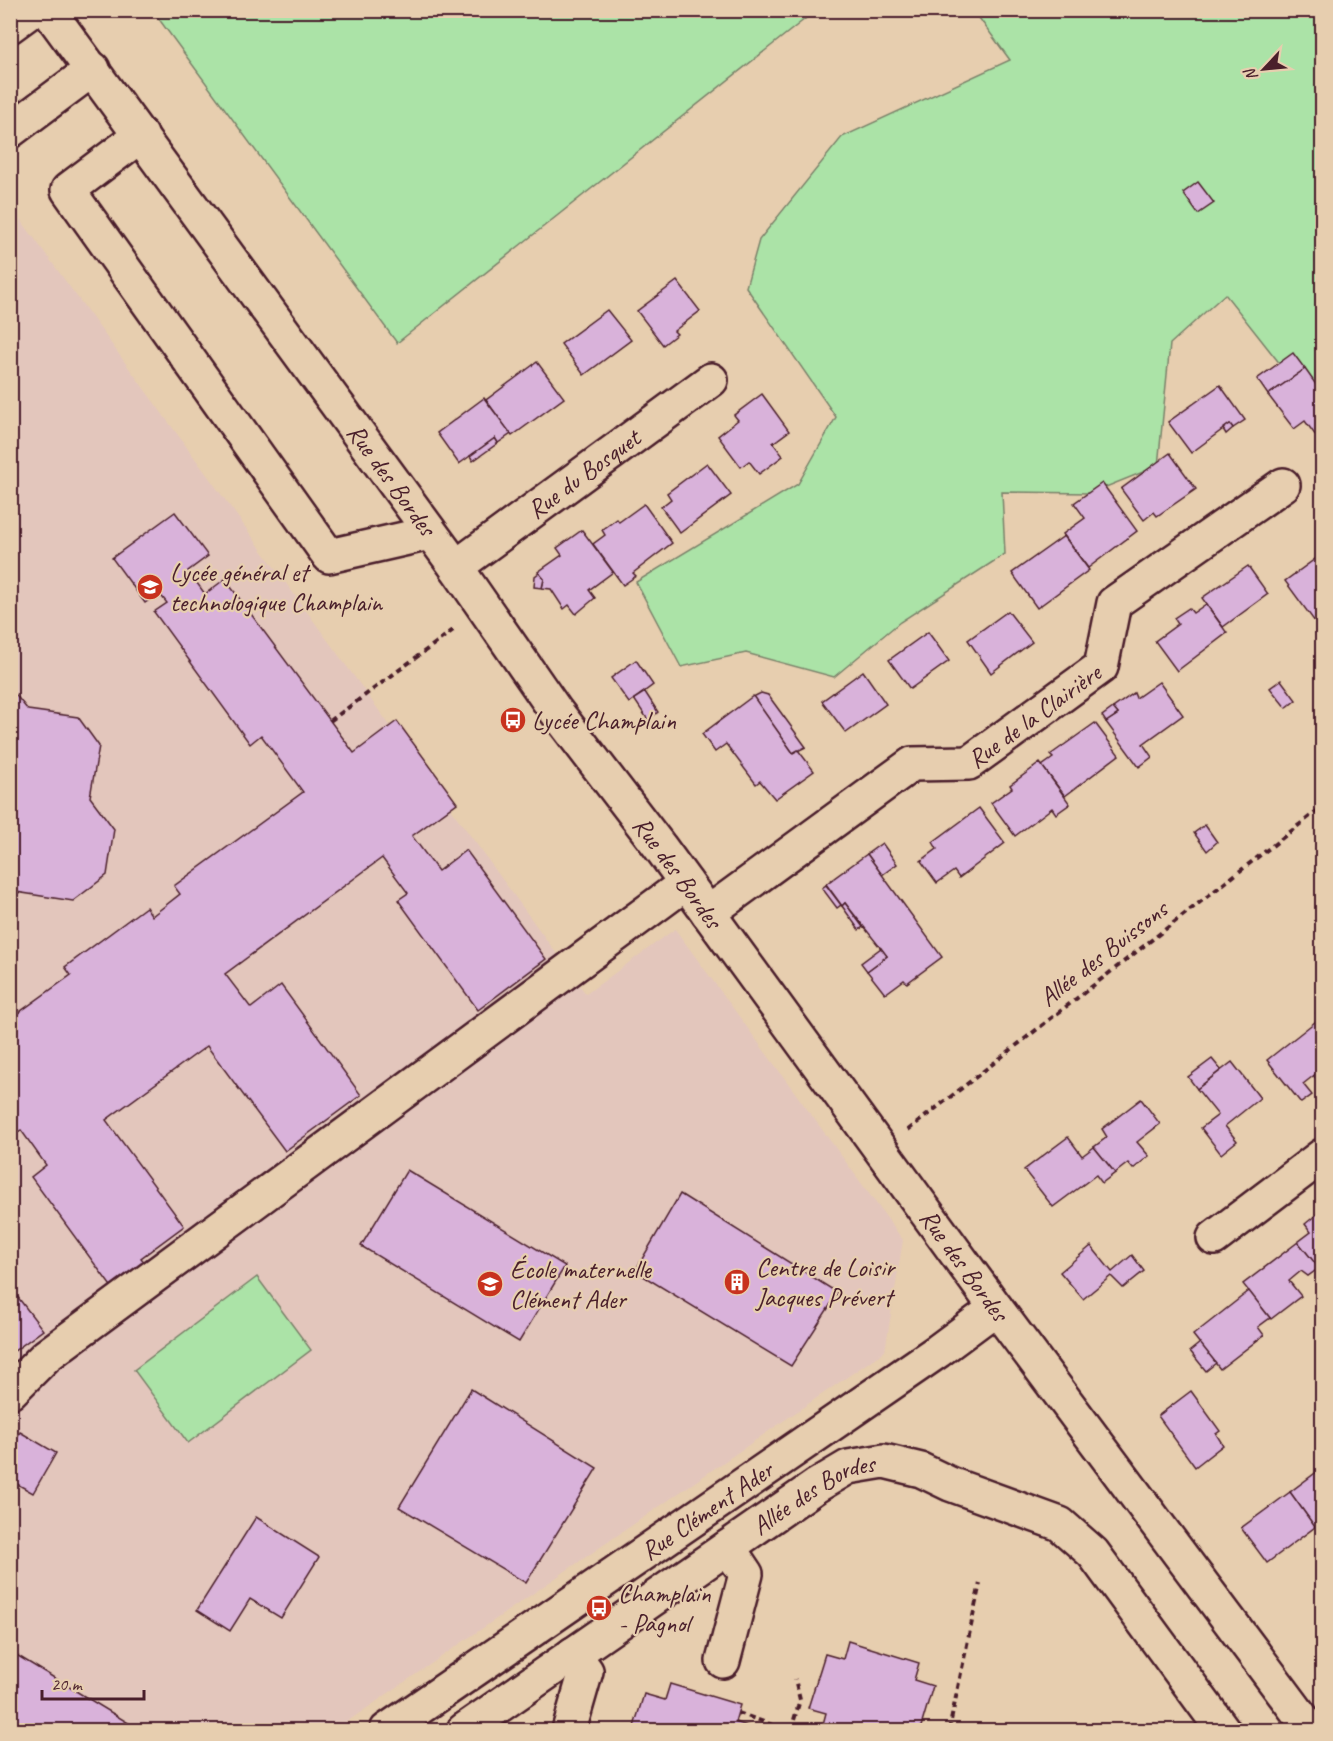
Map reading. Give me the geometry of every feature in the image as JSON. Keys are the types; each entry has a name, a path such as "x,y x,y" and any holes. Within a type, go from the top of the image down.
{"street":[{"path":"10,26 32,10"},
{"name":"Rue des Bordes","path":"48,10 456,567 555,710 686,883 996,1308 1311,1731"},
{"path":"10,131 93,69"},
{"path":"141,135 68,190 329,556 430,533"},
{"name":"Rue du Bosquet","path":"456,567 711,380"},
{"name":"Rue de la Clairière","path":"708,913 912,764 969,763 1101,667 1114,603 1283,485"},
{"path":"10,1392 46,1356 686,883"},
{"path":"1214,1238 1323,1156"},
{"name":"Rue Clément Ader","path":"387,1731 938,1351 996,1308"},
{"name":"Allée des Bordes","path":"464,1731 816,1486 848,1467 884,1461 921,1470 950,1484 1060,1524 1094,1553 1223,1731"},
{"path":"723,1661 746,1574 728,1547"},
{"path":"569,1731 586,1671 573,1654"}],"path":[{"path":"330,721 457,628"},
{"name":"Allée des Buissons","path":"908,1130 1323,807"},
{"path":"950,1731 980,1583"},
{"path":"738,1713 789,1731 800,1700 795,1678"}],"shaded area":[{"path":"10,205 586,994 675,929 903,1240 885,1351 335,1730 11,1730"}],"green space":[{"path":"153,11 815,11 397,343"},
{"path":"974,11 1322,11 1322,417 1225,294 1170,344 1158,466 1091,493 1002,492 1005,554 900,622 834,677 746,653 681,667 636,582 798,484 836,417 746,287 759,240 842,137 1010,60"},
{"path":"257,1277 311,1350 188,1443 134,1370"}],"building":[{"path":"1198,182 1214,203 1198,214 1183,193"},
{"path":"677,281 700,311 674,331 677,334 663,345 637,311"},
{"path":"607,310 631,340 584,375 561,344"},
{"path":"1293,353 1305,369 1268,395 1257,379"},
{"path":"537,362 564,398 512,436 486,400"},
{"path":"1305,369 1322,393 1322,444 1305,421 1294,429 1268,395"},
{"path":"1220,385 1245,420 1233,428 1230,424 1191,453 1168,422"},
{"path":"762,394 789,431 773,443 783,456 759,474 749,461 741,467 718,436 738,420 734,415"},
{"path":"484,398 511,434 498,443 495,438 459,464 437,433"},
{"path":"1230,424 1233,428 1226,434 1223,429"},
{"path":"495,438 498,443 473,461 470,456"},
{"path":"1170,453 1196,489 1157,516 1154,512 1144,520 1121,489"},
{"path":"707,463 731,495 680,533 661,507 671,499 667,493"},
{"path":"1102,483 1137,531 1088,568 1063,534 1085,518 1074,503"},
{"path":"644,504 672,543 633,573 636,576 623,585 593,544 605,535 602,530 617,519 619,522"},
{"path":"175,512 208,556 188,571 205,594 225,579 354,753 397,721 457,803 412,836 438,871 466,850 546,959 478,1010 398,900 408,893 382,858 225,974 251,1008 281,985 361,1095 285,1151 207,1046 106,1120 184,1226 141,1258 146,1264 113,1289 31,1177 46,1165 21,1130 10,1137 10,1019 71,975 65,967 146,907 152,916 180,894 174,886 303,792 261,735 250,744 154,612 167,603 159,593 145,603 112,558"},
{"path":"582,530 613,572 589,590 595,598 576,614 569,605 564,609 551,589 542,588 544,579 538,572 562,555 557,548"},
{"path":"1064,536 1089,570 1037,608 1012,573"},
{"path":"1322,554 1322,616 1315,622 1285,581"},
{"path":"1248,566 1268,594 1223,627 1202,598"},
{"path":"539,573 544,579 542,588 534,587 535,576"},
{"path":"1206,604 1227,633 1177,671 1155,641 1178,624 1174,618 1189,608 1193,613"},
{"path":"1008,611 1032,642 991,673 968,640"},
{"path":"928,632 949,661 910,689 889,660"},
{"path":"636,660 653,685 629,703 611,678"},
{"path":"863,671 886,704 846,733 822,701"},
{"path":"1281,680 1296,700 1286,708 1270,688"},
{"path":"1159,682 1183,715 1143,744 1152,757 1139,767 1106,722 1118,714 1113,708 1134,693 1136,698"},
{"path":"10,688 28,710 78,717 99,746 90,797 114,829 107,875 73,901 10,891"},
{"path":"645,692 658,712 648,720 634,699"},
{"path":"761,693 768,695 806,747 793,753 753,697"},
{"path":"753,696 793,753 798,750 814,771 775,799 760,781 756,784 726,744 715,752 702,734"},
{"path":"1113,708 1118,714 1106,722 1102,716"},
{"path":"1095,723 1119,755 1065,796 1042,766 1053,758 1050,755"},
{"path":"1040,763 1070,804 1056,814 1052,808 1015,836 991,803 1012,788 1010,785"},
{"path":"979,808 1005,843 959,878 954,871 937,883 921,861 937,849 933,842"},
{"path":"1205,825 1217,842 1207,851 1194,833"},
{"path":"882,843 897,864 882,875 867,854"},
{"path":"867,854 942,957 907,983 904,980 885,994 867,971 887,956 845,903 842,906 826,884"},
{"path":"826,885 841,905 837,908 822,888"},
{"path":"845,903 863,927 859,930 842,906"},
{"path":"881,948 887,956 867,971 861,963"},
{"path":"1322,1008 1322,1021 1316,1013"},
{"path":"1320,1018 1322,1021 1322,1069 1303,1084 1312,1095 1301,1103 1267,1060"},
{"path":"1212,1059 1221,1070 1197,1089 1188,1077"},
{"path":"1232,1062 1260,1098 1225,1126 1237,1141 1221,1154 1201,1128 1218,1115 1197,1089"},
{"path":"1322,1069 1322,1077 1318,1081 1314,1076"},
{"path":"1141,1099 1160,1124 1137,1142 1149,1156 1133,1169 1128,1163 1115,1173 1094,1147 1107,1137 1102,1129"},
{"path":"1068,1137 1082,1156 1094,1147 1115,1173 1102,1183 1096,1175 1053,1207 1024,1170"},
{"path":"407,1170 565,1266 519,1342 361,1246"},
{"name":"Centre de Loisir Jacques Prévert","path":"680,1194 838,1293 791,1366 635,1271"},
{"path":"1322,1210 1322,1272 1298,1242 1311,1232 1305,1224"},
{"path":"1298,1242 1319,1268 1308,1276 1301,1271 1289,1281 1301,1296 1271,1319 1243,1284"},
{"path":"1091,1246 1112,1272 1132,1255 1144,1271 1123,1288 1111,1276 1083,1299 1060,1272"},
{"path":"10,1287 43,1330 10,1354"},
{"path":"1249,1291 1270,1318 1258,1327 1264,1335 1220,1369 1193,1335"},
{"path":"1200,1343 1216,1363 1206,1371 1190,1351"},
{"path":"471,1389 597,1468 526,1583 399,1507"},
{"path":"1191,1391 1220,1431 1216,1434 1223,1445 1195,1467 1158,1416"},
{"path":"20,1432 56,1453 33,1493 10,1480 10,1449"},
{"path":"1322,1468 1322,1522 1315,1527 1290,1492"},
{"path":"1290,1492 1315,1527 1267,1563 1241,1528"},
{"path":"256,1517 319,1557 281,1618 250,1599 230,1631 197,1610"},
{"path":"848,1641 919,1663 914,1680 933,1686 920,1730 830,1730 822,1728 826,1713 808,1708 825,1654 843,1659"},
{"path":"10,1651 140,1730 10,1730"},
{"path":"670,1684 740,1705 735,1722 754,1728 754,1730 633,1730 644,1694 665,1700"}],"place":[{"name":"Lycée général et technologique Champlain","path":"150,587"},
{"name":"Lycée Champlain","path":"513,720"},
{"name":"Centre de Loisir Jacques Prévert","path":"737,1282"},
{"name":"École maternelle Clément Ader","path":"490,1284"},
{"name":"Champlain - Pagnol","path":"599,1608"}]}
